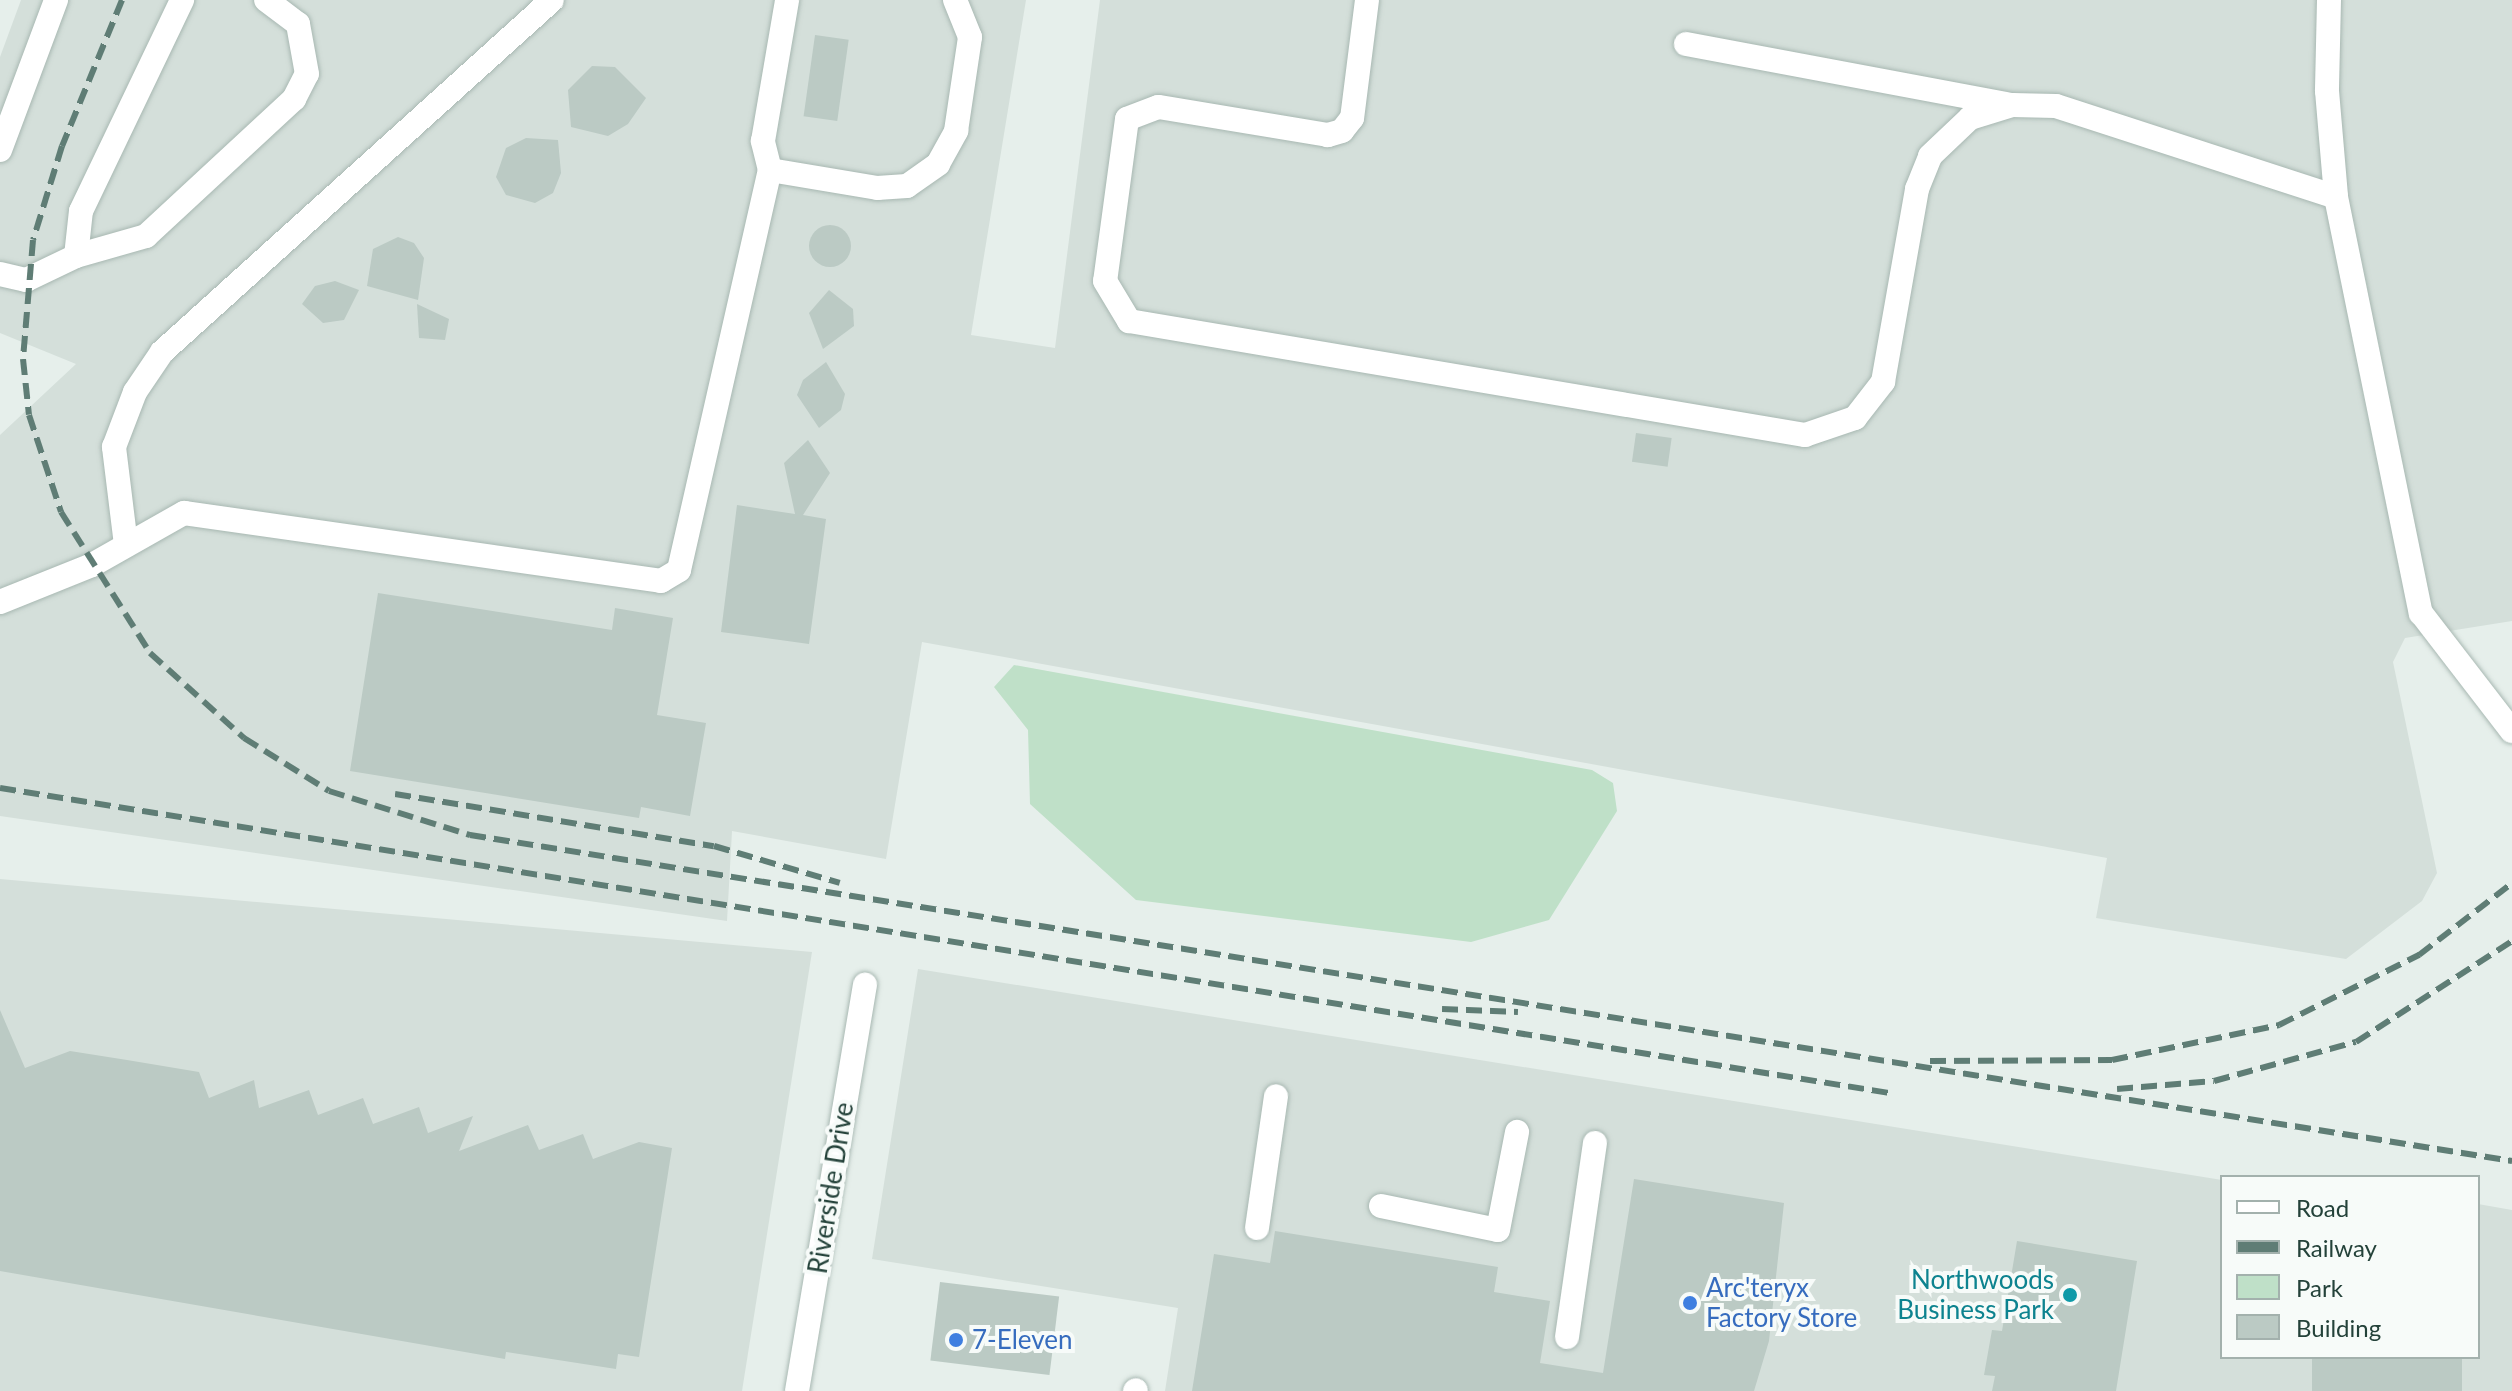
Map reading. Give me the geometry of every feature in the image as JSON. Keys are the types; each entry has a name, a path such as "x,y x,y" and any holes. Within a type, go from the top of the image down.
{"street":[{"path":"0,150 56,0"},
{"path":"76,256 81,211 182,0"},
{"path":"0,274 26,280 76,256 146,236 294,99 307,74 298,24 266,0"},
{"path":"126,545 114,447 135,392 162,352 552,0"},
{"path":"0,602 126,545 184,513 661,581 679,570 688,551 770,170 763,141 787,0"},
{"path":"770,170 877,188 907,186 938,164 956,131 970,37 955,0"},
{"path":"1367,0 1352,118 1342,131 1328,135 1158,107 1127,119 1105,281 1129,321 1805,435 1833,430 1855,418 1883,382 1917,189 1930,156 1970,118 2012,105"},
{"path":"2329,0 2327,91 2336,197 2421,613 2512,731"},
{"path":"1686,44 2012,105 2108,118 2336,197"},
{"name":"Riverside Drive","path":"797,1391 865,985"},
{"path":"1257,1228 1276,1096"},
{"path":"1381,1206 1498,1230 1517,1132"},
{"path":"1567,1337 1595,1143"}],"shaded area":[{"path":"21,0 1026,0 971,335 1055,348 1100,0 2512,0 2512,621 2405,638 2393,662 2437,873 2422,901 2346,959 2096,918 2107,858 922,642 886,859 732,831 727,921 0,816 0,435 76,364 0,333 0,57"},
{"path":"0,879 812,952 742,1391 0,1391"},
{"path":"918,969 2220,1180 2220,1359 2480,1359 2480,1204 2512,1210 2512,1391 1165,1391 1178,1308 872,1259"}],"green space":[{"path":"1014,665 1592,770 1613,783 1617,811 1549,920 1471,942 1136,900 1030,804 1028,730 994,687"}],"building":[{"path":"815,35 849,40 837,121 804,116"},
{"path":"592,66 615,67 646,98 628,124 608,136 571,127 568,90"},
{"path":"526,138 558,140 561,173 553,193 535,203 506,195 496,177 506,148"},
{"path":"830,225 845,231 851,246 845,261 830,267 815,261 809,246 815,231"},
{"path":"398,237 414,243 424,258 418,300 367,286 373,249"},
{"path":"335,281 359,290 344,320 323,323 302,304 315,286"},
{"path":"829,290 853,309 854,326 823,349 809,313"},
{"path":"417,304 449,319 445,340 419,338"},
{"path":"826,362 845,394 841,410 819,428 797,395 803,380"},
{"path":"1636,433 1672,438 1668,467 1632,462"},
{"path":"808,440 830,473 803,515 826,519 809,644 721,632 737,505 795,514 784,463"},
{"path":"378,593 612,630 615,608 673,618 657,715 706,723 690,816 641,807 639,818 350,771"},
{"path":"0,1010 25,1068 70,1051 127,1060 199,1072 209,1098 254,1080 259,1108 309,1090 318,1115 363,1098 373,1124 419,1107 428,1133 473,1116 459,1151 528,1125 539,1150 583,1134 593,1159 639,1142 672,1148 639,1357 618,1354 616,1369 506,1352 505,1359 0,1271"},
{"path":"1634,1179 1784,1203 1769,1341 1754,1391 1192,1391 1214,1254 1270,1263 1275,1231 1498,1267 1494,1292 1550,1301 1540,1363 1603,1373"},
{"name":"Northwoods Business Park","path":"2017,1241 2137,1261 2116,1391 1992,1391 1995,1376 1984,1375 1992,1330 2002,1331"},
{"path":"940,1282 1059,1297 1049,1375 930,1360"},
{"path":"2312,1359 2462,1359 2462,1391 2312,1391"}],"railway":[{"path":"122,0 62,146 33,240 23,359 29,415 61,512 150,653 244,738 329,791 470,835 2512,1161"},
{"path":"0,788 1889,1093"},
{"path":"395,794 714,846 840,883"},
{"path":"1930,1061 2112,1060 2279,1025 2419,955 2512,883"},
{"path":"2117,1089 2214,1081 2356,1042 2512,941"},
{"path":"1442,1009 1518,1012"}],"place":[{"name":"Northwoods Business Park","path":"2070,1295"},
{"name":"Arc'teryx Factory Store","path":"1690,1303"},
{"name":"7-Eleven","path":"956,1340"}]}
